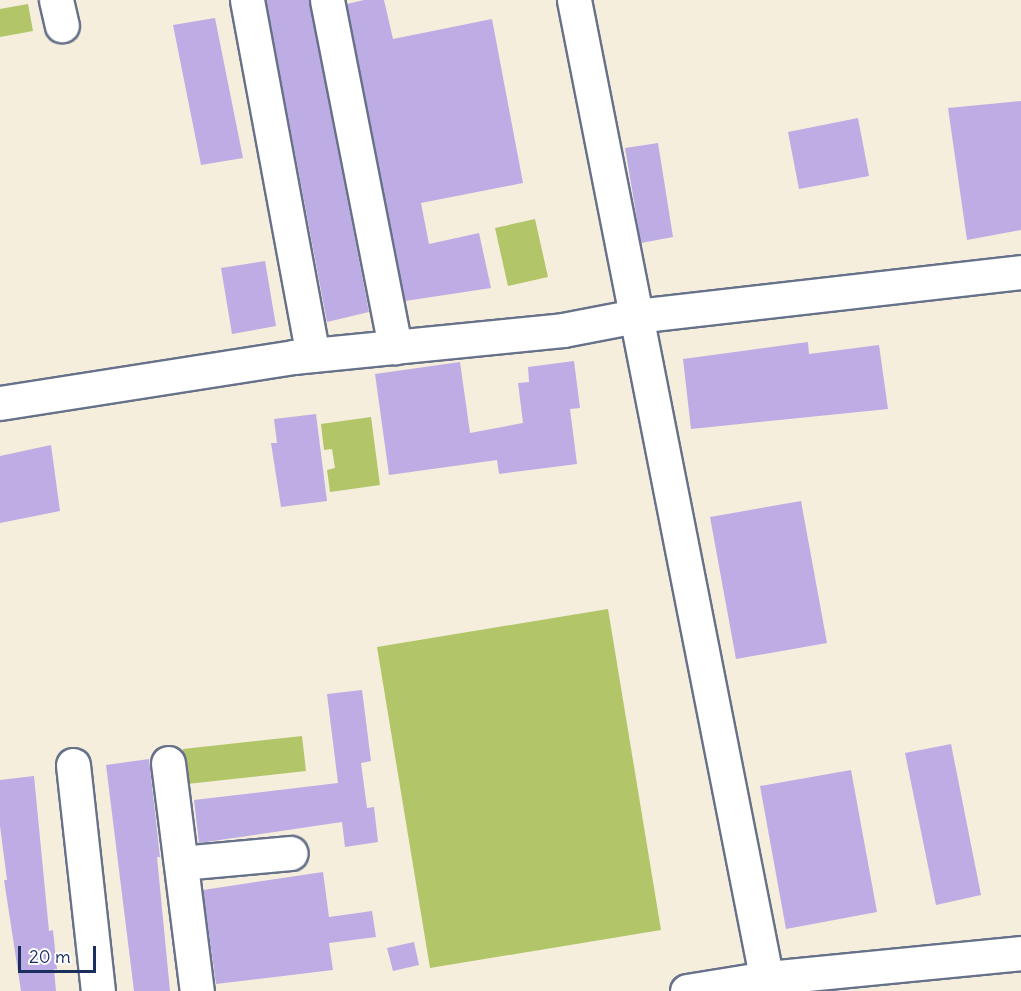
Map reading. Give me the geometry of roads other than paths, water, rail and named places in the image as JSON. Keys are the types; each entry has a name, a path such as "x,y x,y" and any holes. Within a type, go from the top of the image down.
{"street":[{"path":"247,0 313,355"},
{"path":"327,0 395,347"},
{"path":"574,0 768,985"},
{"path":"0,403 313,355 563,330 636,316 1021,272"},
{"path":"168,763 197,991"},
{"path":"73,765 98,991"},
{"path":"181,863 291,853"},
{"path":"687,991 768,985 1021,952"}]}
